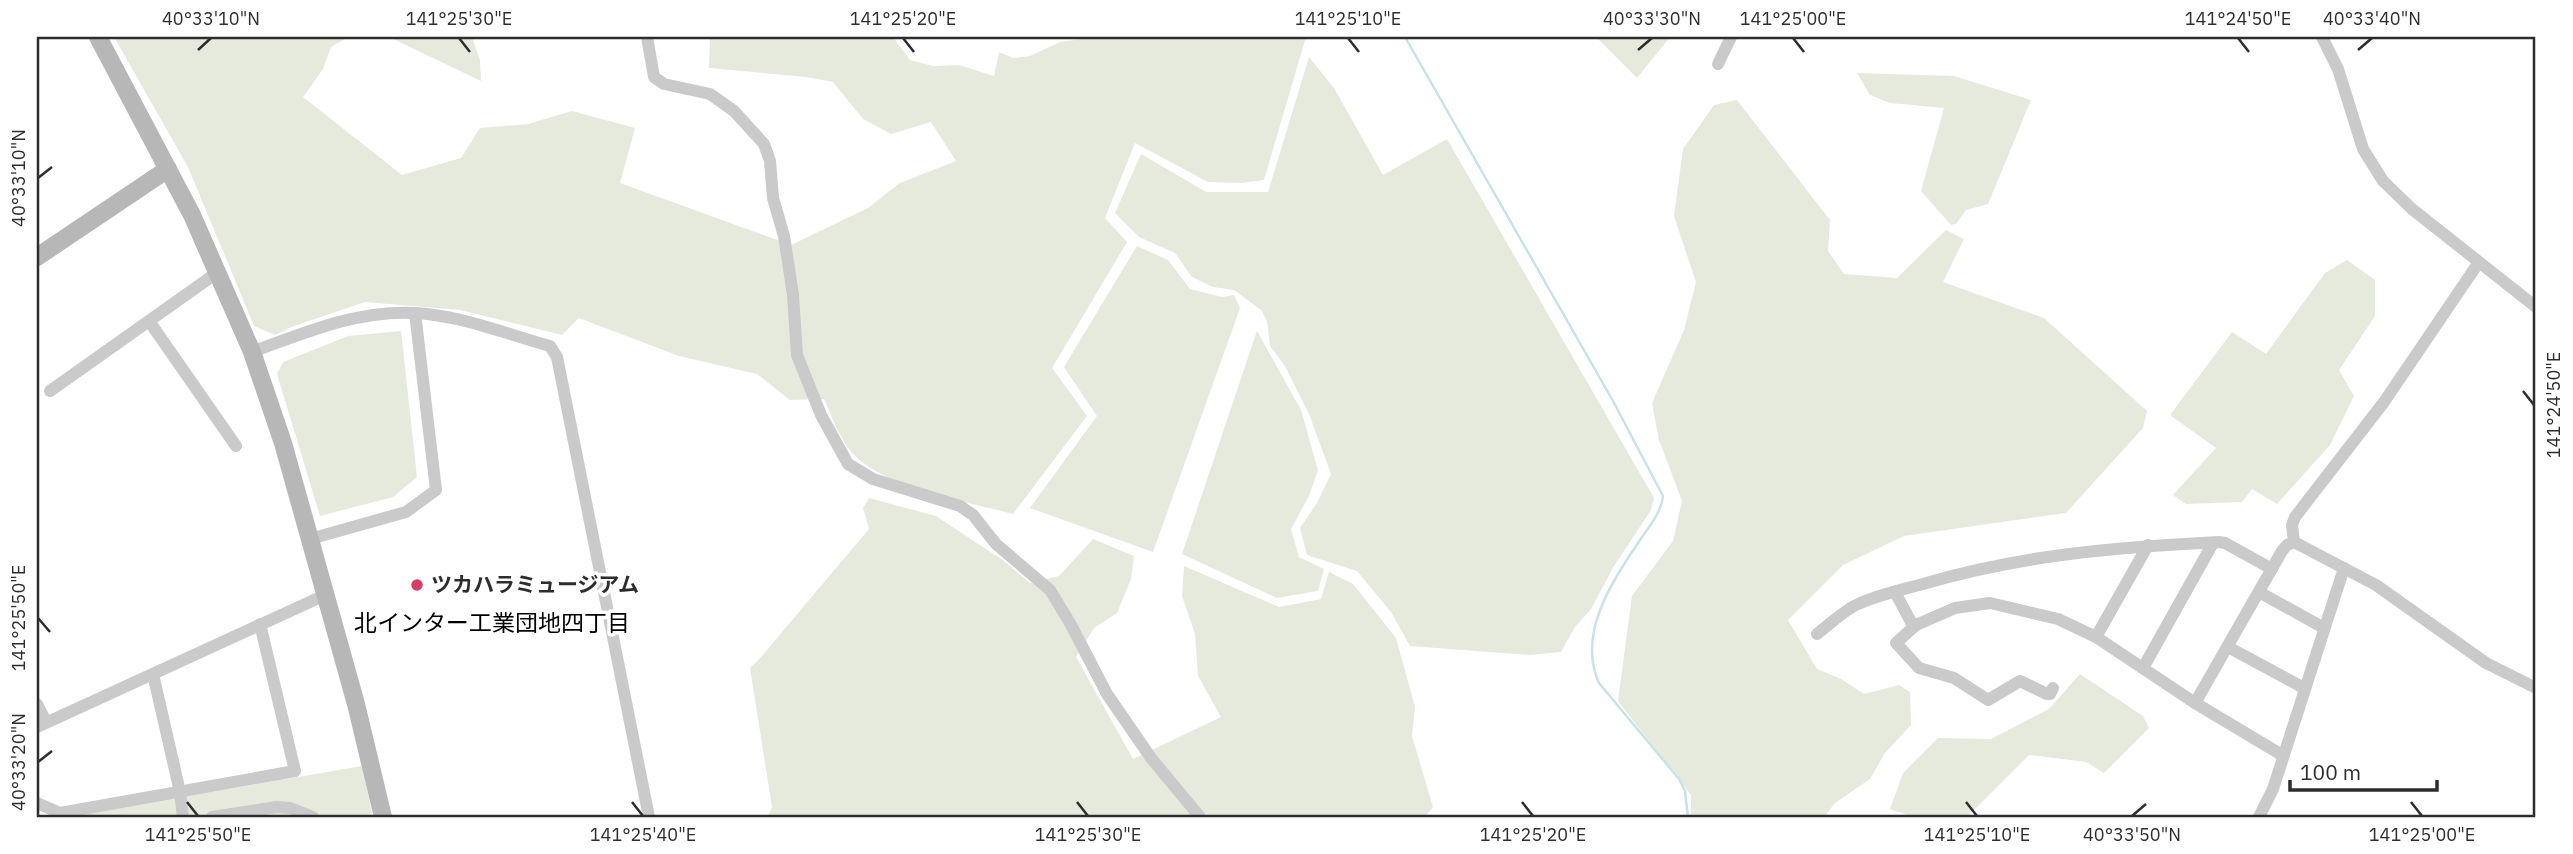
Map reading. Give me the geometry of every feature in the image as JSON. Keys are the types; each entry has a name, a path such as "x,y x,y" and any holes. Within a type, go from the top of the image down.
{"street":[{"path":"98,37 168,169 218,272 252,352 283,443 356,704 383,817"},
{"path":"648,37 654,77 664,84 710,94 734,111 764,144 770,161 774,198 784,236 793,295 797,355 821,415 848,464 873,479 960,506 974,515 996,544 1050,590 1107,694 1151,758 1200,817"},
{"path":"1718,64 1731,37"},
{"path":"2322,37 2338,69 2363,149 2372,166 2396,195 2536,307"},
{"path":"37,257 168,169"},
{"path":"2294,542 2292,525 2295,517 2384,402 2479,262"},
{"path":"50,391 218,272"},
{"path":"252,352 346,320 390,313 447,317 550,346 557,357 649,817"},
{"path":"310,539 406,512 436,490 415,313"},
{"path":"149,321 236,446"},
{"path":"2195,703 2287,544 2294,542 2376,585 2486,663 2536,688"},
{"path":"2143,668 2213,543"},
{"path":"1817,634 1857,605 1895,592 1960,573 2096,550 2148,545 2225,543 2272,569"},
{"path":"2096,637 2148,545"},
{"path":"2259,817 2273,789 2344,568"},
{"path":"1895,592 1911,622 1916,625"},
{"path":"2259,592 2324,628"},
{"path":"37,704 41,724 325,595"},
{"path":"2053,688 2050,694 2047,694 2021,681 1989,700 1985,699 1954,678 1919,668 1892,646 1916,625 1955,608 1990,603 2058,619 2096,637 2195,703 2282,755"},
{"path":"37,803 61,813 295,771 260,624"},
{"path":"2228,647 2304,688"},
{"path":"153,674 180,792 183,817"},
{"path":"212,817 277,807 290,808 313,817"}],"shaded area":[{"path":"114,37 389,37 345,39 331,47 323,69 303,97 402,175 461,158 480,128 528,124 572,111 635,128 620,183 791,245 868,208 900,183 956,161 931,122 891,134 863,119 833,82 709,68 710,37 893,37 910,60 933,66 959,65 994,76 999,52 1013,58 1030,56 1060,42 1097,37 1306,37 1264,180 1241,183 1208,182 1135,143 1105,218 1127,242 1052,368 1087,416 1013,514 924,492 881,474 862,462 848,448 824,399 790,400 757,374 679,356 579,318 562,335 460,310 365,302 275,335 254,326 188,167"},
{"path":"389,37 472,37 480,60 481,81"},
{"path":"1596,37 1670,37 1637,78"},
{"path":"1309,57 1334,88 1383,175 1447,139 1654,498 1651,510 1614,566 1591,609 1575,627 1561,652 1530,655 1410,646 1391,612 1357,571 1307,555 1300,528 1317,503 1331,474 1309,414 1285,366 1270,346 1267,321 1261,310 1234,290 1213,287 1192,277 1175,253 1139,237 1115,213 1141,154 1206,192 1268,192"},
{"path":"1857,73 1954,76 2031,100 1988,204 1966,210 1956,224 1951,225 1921,191 1944,108 1890,103 1870,95"},
{"path":"1737,100 1830,220 1828,251 1844,274 1897,278 1946,230 1964,239 1943,282 2044,318 2147,411 2143,428 2066,513 1904,536 1843,565 1788,620 1817,669 1841,679 1864,694 1899,685 1910,692 1911,725 1885,753 1870,779 1835,803 1824,817 1691,817 1691,795 1618,701 1632,596 1673,541 1682,501 1659,440 1652,403 1684,330 1696,282 1674,216 1683,149 1714,105"},
{"path":"1137,246 1168,260 1190,289 1222,297 1234,295 1240,308 1153,552 1030,508 1097,416 1064,367"},
{"path":"2347,260 2375,280 2375,316 2339,370 2354,396 2330,445 2277,504 2252,489 2242,502 2186,504 2173,495 2216,448 2170,415 2232,332 2266,354 2325,273"},
{"path":"401,331 417,477 393,497 320,516 277,374 283,362 348,336"},
{"path":"1257,331 1301,410 1318,470 1309,496 1291,529 1299,557 1324,569 1318,591 1277,598 1182,554"},
{"path":"869,498 936,516 1004,561 1030,583 1059,576 1093,539 1134,556 1131,579 1117,613 1094,628 1076,657 1133,759 1221,717 1198,676 1195,634 1182,596 1184,566 1279,607 1321,599 1329,572 1353,584 1396,638 1415,707 1412,736 1433,807 1425,817 768,817 772,807 750,668 869,529 863,508"},
{"path":"2080,674 2143,716 2149,728 2104,773 2086,762 2029,755 1967,817 1913,817 1890,809 1903,773 1938,738 1991,739 2049,709"},
{"path":"362,766 373,817 65,817"}],"waterway":[{"path":"1405,37 1613,401 1663,496 1657,515 1617,575 1600,610 1592,646 1593,665 1599,683 1679,779 1685,791 1688,817"}],"place":[{"name":"ツカハラミュージアム","path":"417,585"}],"district":[{"name":"北インター工業団地四丁目","path":"492,623"}]}
